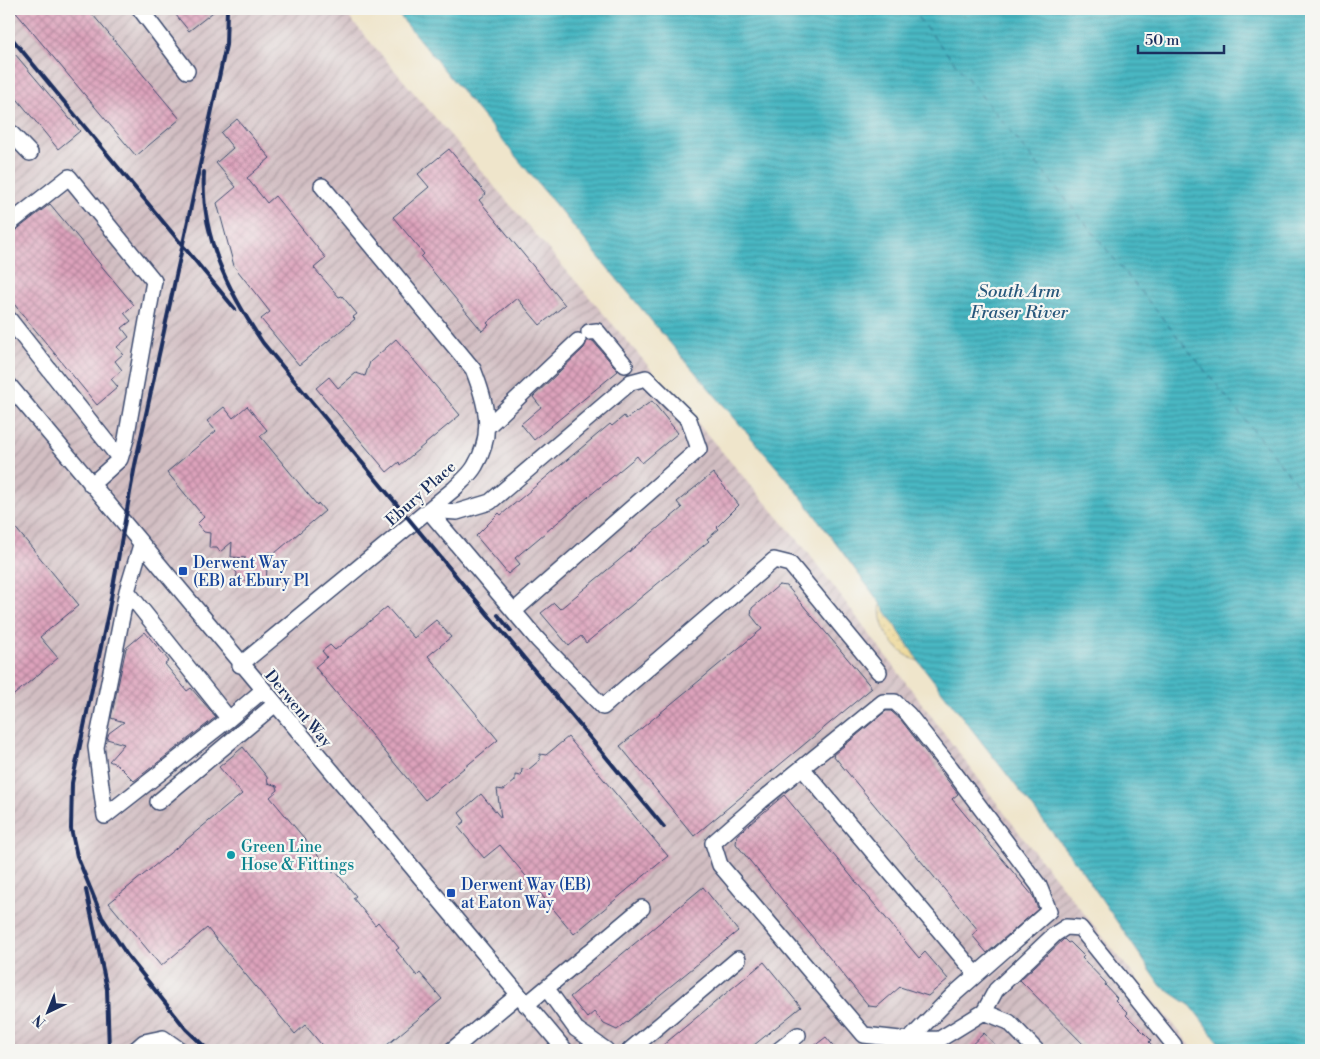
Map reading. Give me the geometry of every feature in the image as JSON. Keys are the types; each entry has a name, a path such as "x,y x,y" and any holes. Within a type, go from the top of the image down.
{"street":[{"path":"140,9 187,70"},
{"path":"9,131 30,153"},
{"path":"9,224 69,177 154,281 126,439 120,459 91,485"},
{"name":"Ebury Place","path":"240,665 454,489 475,467 487,438 486,404 473,369 322,186"},
{"path":"9,319 120,459"},
{"path":"486,427 584,337 597,331 625,365"},
{"path":"428,510 458,512 490,502 630,382 646,378 689,420 700,449 514,611"},
{"name":"Derwent Way","path":"9,385 240,665 565,1050"},
{"path":"428,510 514,611 603,707 774,560 790,564 879,672"},
{"path":"141,545 127,591 96,747 105,816 262,691"},
{"path":"127,591 229,719"},
{"path":"908,1045 976,974 1049,911 1038,886 950,767 908,714 895,702 883,702 713,843 720,865 864,1035 908,1045 940,1039 984,1012 996,990 1066,927 1080,928 1174,1045"},
{"path":"158,802 274,705"},
{"path":"802,768 976,974"},
{"path":"452,1050 522,1001 547,989 642,908"},
{"path":"630,1050 738,959"},
{"path":"547,989 576,1029 606,1050"},
{"path":"984,1012 1009,1022 1036,1050"},
{"path":"779,1050 798,1035"},
{"path":"135,1050 144,1042 163,1038 180,1050"}],"shaded area":[{"path":"9,9 342,9 803,546 1024,839 1194,1050 9,1050"}],"sand":[{"path":"883,596 928,663 917,661 907,656 890,639 884,629 881,618 880,607"}],"water":[{"name":"South Arm Fraser River","path":"394,9 1311,9 1311,1050 1224,1050 1191,1006 1161,986 1083,872 920,663 880,603 796,490 659,330"}],"building":[{"path":"13,9 88,9 180,119 136,156"},
{"path":"171,9 217,9 189,31"},
{"path":"9,47 80,131 58,149 9,89"},
{"path":"237,119 270,158 247,178 267,203 275,196 326,258 314,268 339,297 342,296 357,314 353,317 355,319 299,365 261,319 270,312 234,266 217,203 236,187 216,163 233,148 221,133"},
{"path":"449,149 486,194 479,200 565,305 540,325 517,298 487,323 489,325 482,331 421,257 424,254 393,217 429,187 418,174"},
{"path":"50,204 134,305 124,313 131,321 122,328 129,337 117,347 123,354 115,361 122,370 111,379 118,387 97,405 9,298 9,233 15,231"},
{"path":"396,339 460,415 400,465 399,462 387,472 316,388 329,377 338,388 356,373 365,376 370,362"},
{"path":"587,341 593,341 618,371 534,440 521,424 541,407 533,397 584,348"},
{"path":"652,401 678,433 642,463 637,456 515,558 520,564 508,574 476,536 499,513 501,515 610,424 612,426 624,416 626,419"},
{"path":"247,406 267,430 260,436 317,505 318,503 325,511 275,553 268,552 266,583 254,582 251,585 248,581 236,580 237,573 234,569 246,558 231,557 232,542 220,552 217,548 209,548 210,533 204,532 197,524 204,517 167,472 216,431 207,421 224,407 233,418"},
{"path":"713,473 739,505 717,527 719,529 707,539 709,541 586,643 581,636 569,646 541,613 554,603 560,609 682,508 677,502"},
{"path":"9,520 79,605 40,637 58,658 9,699"},
{"path":"779,585 787,586 872,688 694,836 620,746 762,629 751,615 752,608"},
{"path":"387,607 414,638 436,620 451,637 428,656 498,740 425,800 315,667 327,657 322,651 330,645 335,650"},
{"path":"145,632 169,661 165,664 187,691 191,688 216,717 134,781 118,765 109,761 124,744 107,739 109,733 124,722 111,718 126,648"},
{"path":"886,711 891,711 901,720 958,794 952,799 1033,896 1038,909 987,953 972,935 978,930 833,755"},
{"path":"568,737 668,856 574,934 500,845 484,858 458,827 465,821 459,813 481,794 501,818 497,789 504,790 515,781 515,775 521,776 522,769 528,770 540,760 540,754 546,755"},
{"path":"243,747 267,777 268,783 277,786 278,790 270,797 333,873 335,871 356,896 353,898 375,925 378,922 399,948 396,950 417,976 420,973 442,999 381,1050 326,1050 305,1025 295,1034 207,928 161,966 109,903 242,794 219,767"},
{"path":"784,795 919,958 925,952 948,979 928,996 900,987 877,1007 869,1006 736,844 737,835"},
{"path":"703,887 738,931 617,1030 604,1024 594,1012 587,1018 570,997"},
{"path":"1064,939 1068,943 1070,942 1084,956 1082,958 1106,983 1105,985 1117,998 1115,1000 1128,1013 1126,1015 1151,1040 1149,1042 1157,1050 1089,1050 1020,980"},
{"path":"764,962 801,1007 748,1050 657,1050"},
{"path":"984,1033 1000,1050 966,1050"},
{"path":"826,1037 837,1050 809,1050"}],"ferry route":[{"path":"911,9 1311,501"}],"railway":[{"path":"208,1050 186,1029 127,955 102,917 77,856 71,829 72,783 109,609 135,465 226,45 227,9"},
{"path":"9,35 235,309"},
{"path":"204,172 204,196 207,218 219,262 238,303 263,343 664,827"},
{"path":"498,615 511,631"},
{"path":"86,890 107,989 109,1050"}],"place":[{"name":"Derwent Way (EB) at Ebury Pl","path":"183,571"},
{"name":"Green Line Hose & Fittings","path":"231,855"},
{"name":"Derwent Way (EB) at Eaton Way","path":"451,893"}]}
